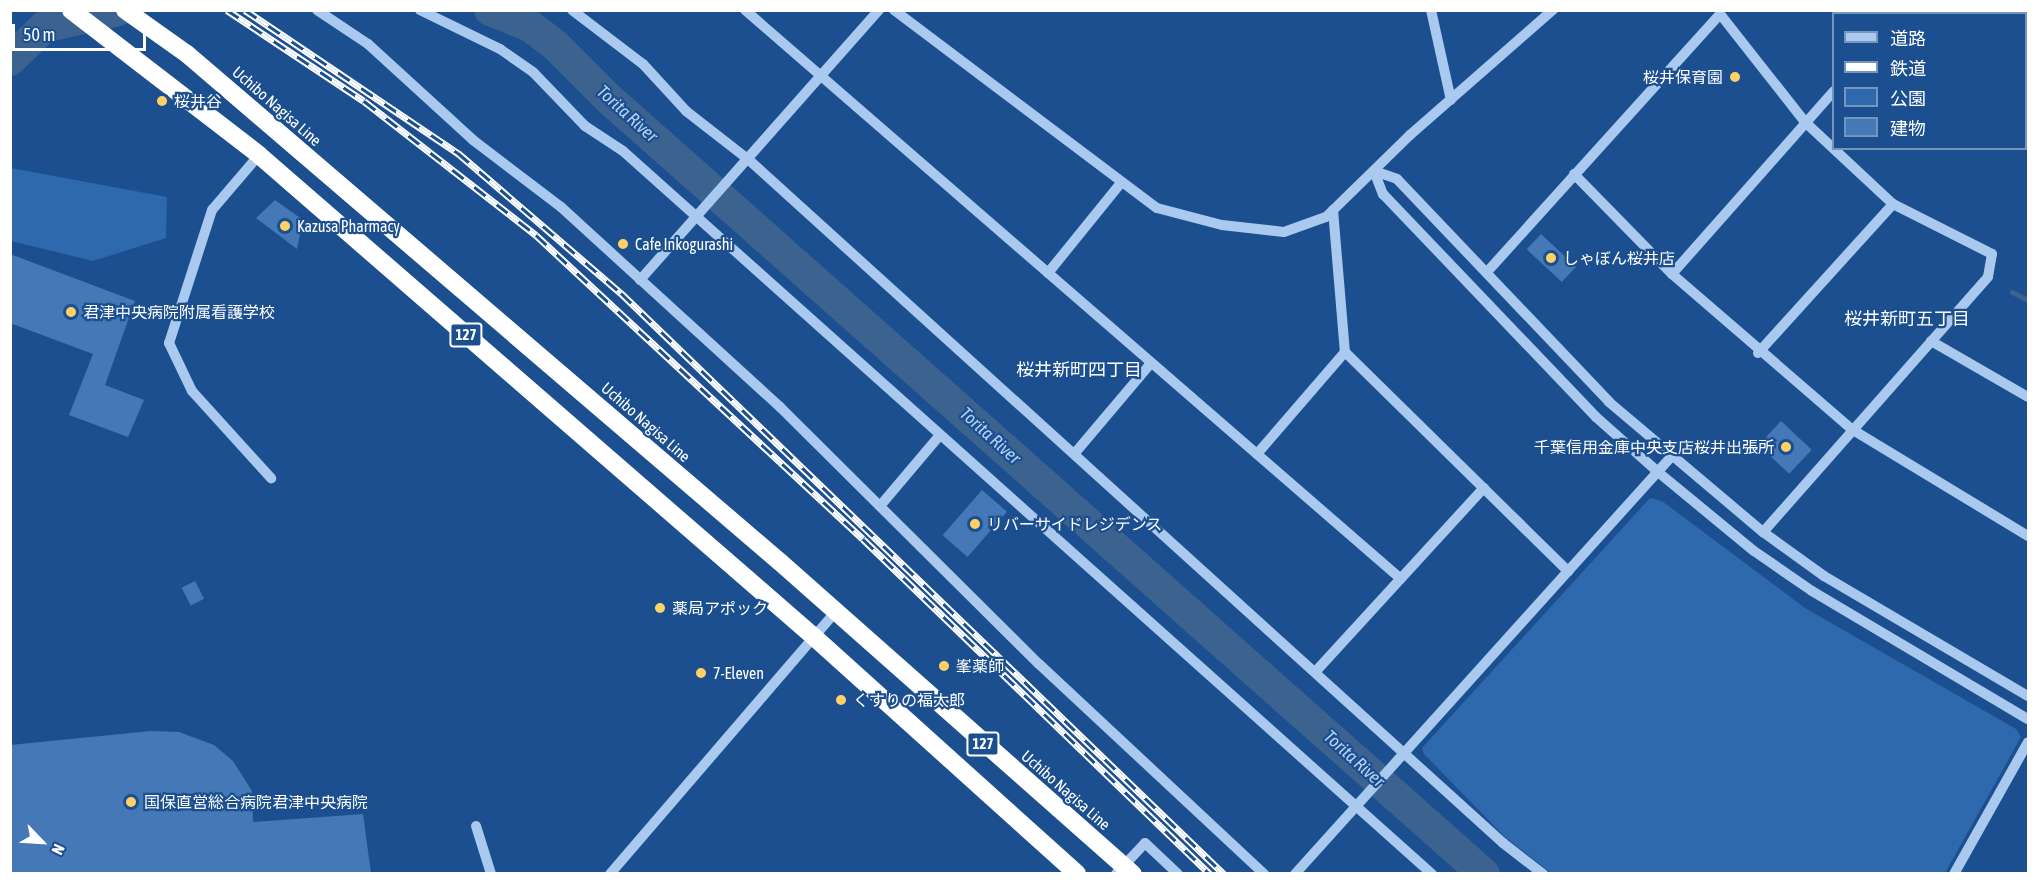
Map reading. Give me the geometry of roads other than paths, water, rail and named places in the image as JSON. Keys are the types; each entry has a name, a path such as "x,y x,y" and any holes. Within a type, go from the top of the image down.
{"highway":[{"name":"127","path":"71,10 115,41 259,155 813,636 1077,873"},
{"name":"Uchibo Nagisa Line","path":"125,10 154,31 836,610 1124,871"}],"street":[{"path":"316,10 368,44 640,280 880,506 1039,664 1264,873"},
{"path":"420,10 500,49 533,72 585,126 623,151 700,216 940,435 1432,873"},
{"path":"572,10 643,64 686,111 1075,453 1407,751 1503,843 1543,873"},
{"path":"745,10 1401,579"},
{"path":"640,280 700,216 879,10"},
{"path":"894,10 1120,184 1178,216 1260,231 1284,232 1333,210 1451,100 1553,10"},
{"path":"1431,10 1451,100"},
{"path":"1487,272 1720,14 1805,122 1832,147"},
{"path":"1672,274 1832,92"},
{"path":"1763,532 1988,277 1992,254 1893,204 1835,150"},
{"path":"259,155 212,210 169,343 192,391 271,478"},
{"path":"1374,171 1397,179 1609,402 1671,457 1763,532 1824,576 2028,696"},
{"path":"1374,171 1383,194 1596,417 1658,471 1754,551 1812,591 2028,719"},
{"path":"1575,174 1672,274 1758,353 1853,430 2028,536"},
{"path":"1048,273 1120,184"},
{"path":"1758,353 1893,204"},
{"path":"1333,210 1345,352 1568,571"},
{"path":"1931,341 2028,397"},
{"path":"1257,454 1345,352"},
{"path":"1075,453 1151,363"},
{"path":"880,506 940,435"},
{"path":"1295,873 1357,808 1671,457"},
{"path":"1317,670 1484,488"},
{"path":"610,873 836,610"},
{"path":"1954,873 2028,742"},
{"path":"476,826 491,873"},
{"path":"1124,871 1145,843 1178,873"}],"waterway":[{"name":"Torita River","path":"10,60 44,27 118,10"},
{"name":"Torita River","path":"490,10 530,26 555,45 608,98 1484,874"},
{"path":"2012,292 2028,300"}],"railway":[{"path":"227,10 364,101 536,235 863,539 1210,874"},
{"path":"245,10 458,153 621,293 1224,874"}],"place":[{"name":"桜井保育園","path":"1735,77"},
{"name":"桜井谷","path":"162,101"},
{"name":"Kazusa Pharmacy","path":"285,226"},
{"name":"Cafe Inkogurashi","path":"623,244"},
{"name":"しゃぼん桜井店","path":"1551,258"},
{"name":"君津中央病院附属看護学校","path":"71,312"},
{"name":"千葉信用金庫中央支店桜井出張所","path":"1786,447"},
{"name":"リバーサイドレジデンス","path":"975,524"},
{"name":"薬局アポック","path":"660,608"},
{"name":"峯薬師","path":"944,666"},
{"name":"7-Eleven","path":"701,673"},
{"name":"くすりの福太郎","path":"841,700"},
{"name":"国保直営総合病院君津中央病院","path":"131,802"}],"district":[{"name":"桜井新町五丁目","path":"1907,319"},
{"name":"桜井新町四丁目","path":"1079,370"}]}
